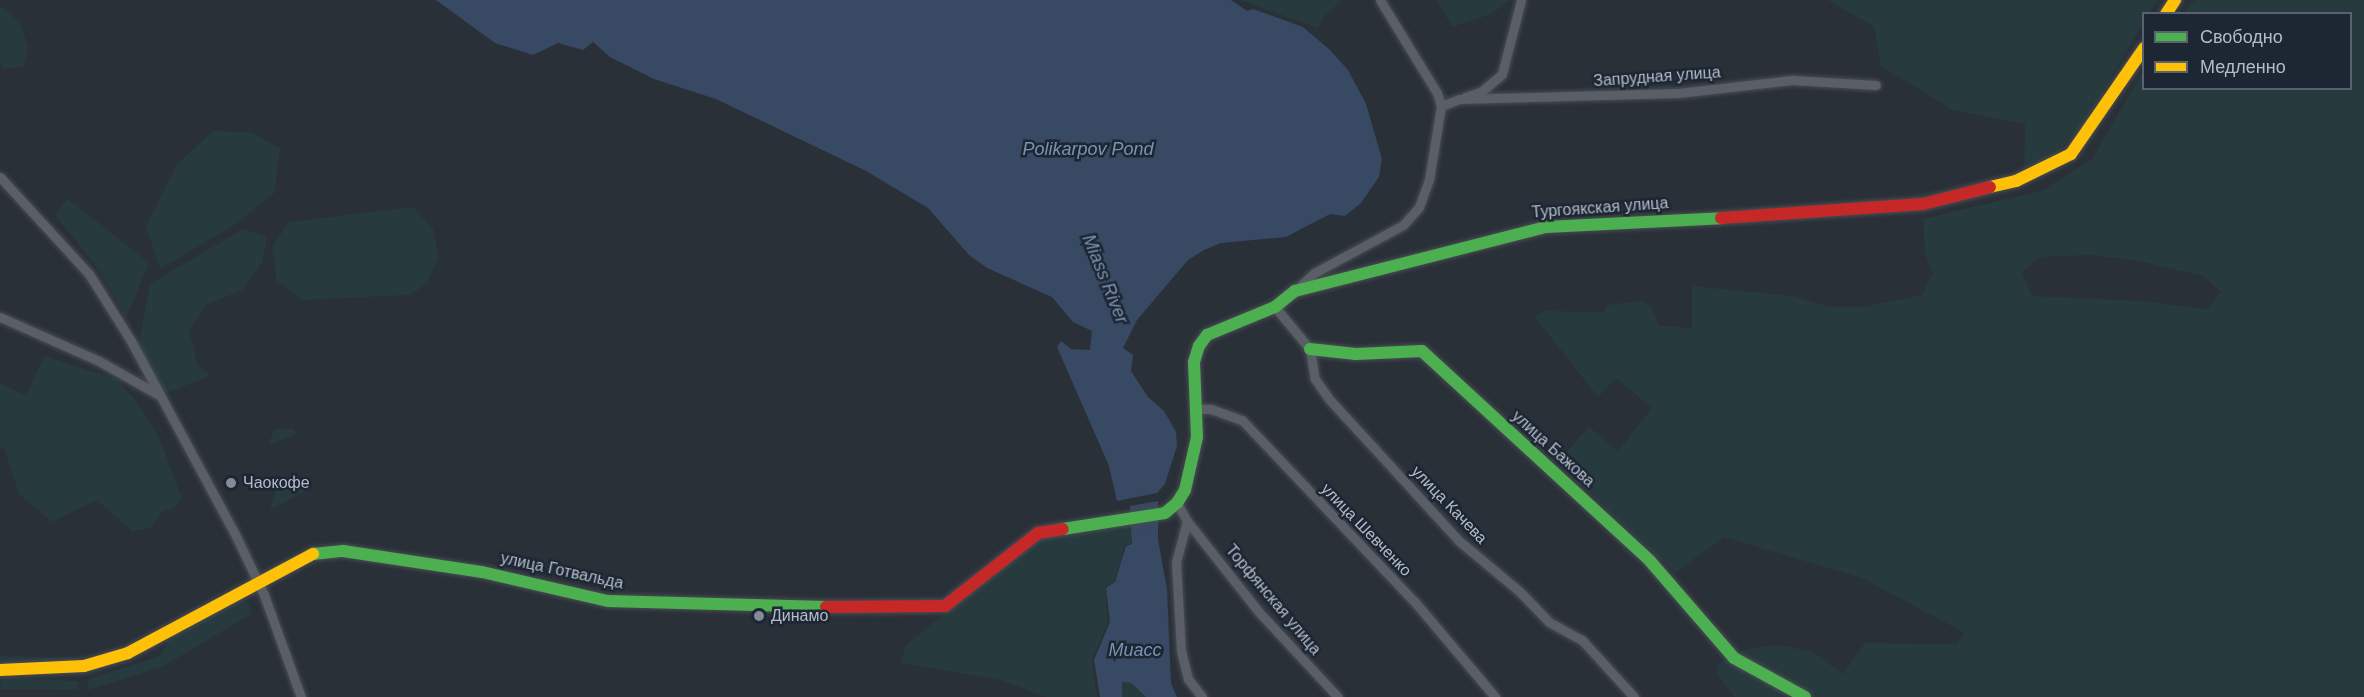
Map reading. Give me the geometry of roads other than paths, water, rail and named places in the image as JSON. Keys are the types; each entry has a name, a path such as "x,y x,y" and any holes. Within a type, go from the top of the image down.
{"main road":[{"name":"Тургоякская улица","path":"1165,513 1177,503 1193,464 1199,409 1194,362 1199,346 1207,335 1222,327 1275,308 1295,291 1546,227 1838,212 1923,204 2016,181 2071,154 2083,141 2142,51"},
{"name":"улица Бажова","path":"1310,349 1356,354 1422,351 1434,359 1650,561 1734,658 1773,678 1790,692 1806,697"},
{"name":"улица Готвальда","path":"0,670 84,666 128,653 293,561 317,552 343,551 482,572 608,601 921,609 945,606 1038,533 1165,513"}],"street":[{"path":"1295,291 1314,273 1404,225 1419,207 1429,180 1441,106 1437,93 1380,0"},
{"path":"1459,99 1482,91 1502,74 1521,0"},
{"name":"Запрудная улица","path":"1441,106 1459,99 1678,93 1792,80 1876,85"},
{"path":"0,177 89,274 131,341 159,395 189,444 257,581 300,697"},
{"path":"1275,308 1310,349"},
{"path":"0,317 99,362 159,395"},
{"name":"улица Качева","path":"1310,349 1315,379 1329,399 1458,540 1520,592 1549,622 1582,640 1634,697"},
{"name":"улица Шевченко","path":"1199,409 1211,409 1242,420 1414,601 1495,697"},
{"name":"Торфянская улица","path":"1177,503 1187,521 1258,612 1338,697"},
{"path":"1187,521 1176,562 1181,651 1188,679 1202,697"}],"water":[{"name":"Polikarpov Pond","path":"436,0 1231,0 1247,11 1253,9 1303,27 1330,50 1348,70 1366,104 1382,159 1379,177 1361,203 1345,216 1330,214 1286,237 1221,243 1204,250 1188,260 1137,320 1123,348 1133,355 1131,371 1148,397 1164,411 1176,432 1177,446 1165,484 1157,493 1117,501 1109,466 1057,347 1061,341 1071,349 1090,350 1092,331 1073,322 1052,297 987,268 969,255 928,208 866,171 716,99 654,79 610,57 593,42 583,50 558,43 533,55 495,43"},
{"name":"Миасс","path":"1158,501 1158,540 1167,589 1171,683 1177,697 1146,697 1131,683 1122,682 1122,697 1100,697 1094,660 1110,622 1106,588 1115,582 1126,546 1132,544 1130,506"}],"place":[{"name":"Чаокофе","path":"231,483"},
{"name":"Динамо","path":"759,616"}],"water label":[{"name":"Miass River","path":"1105,279"}]}
